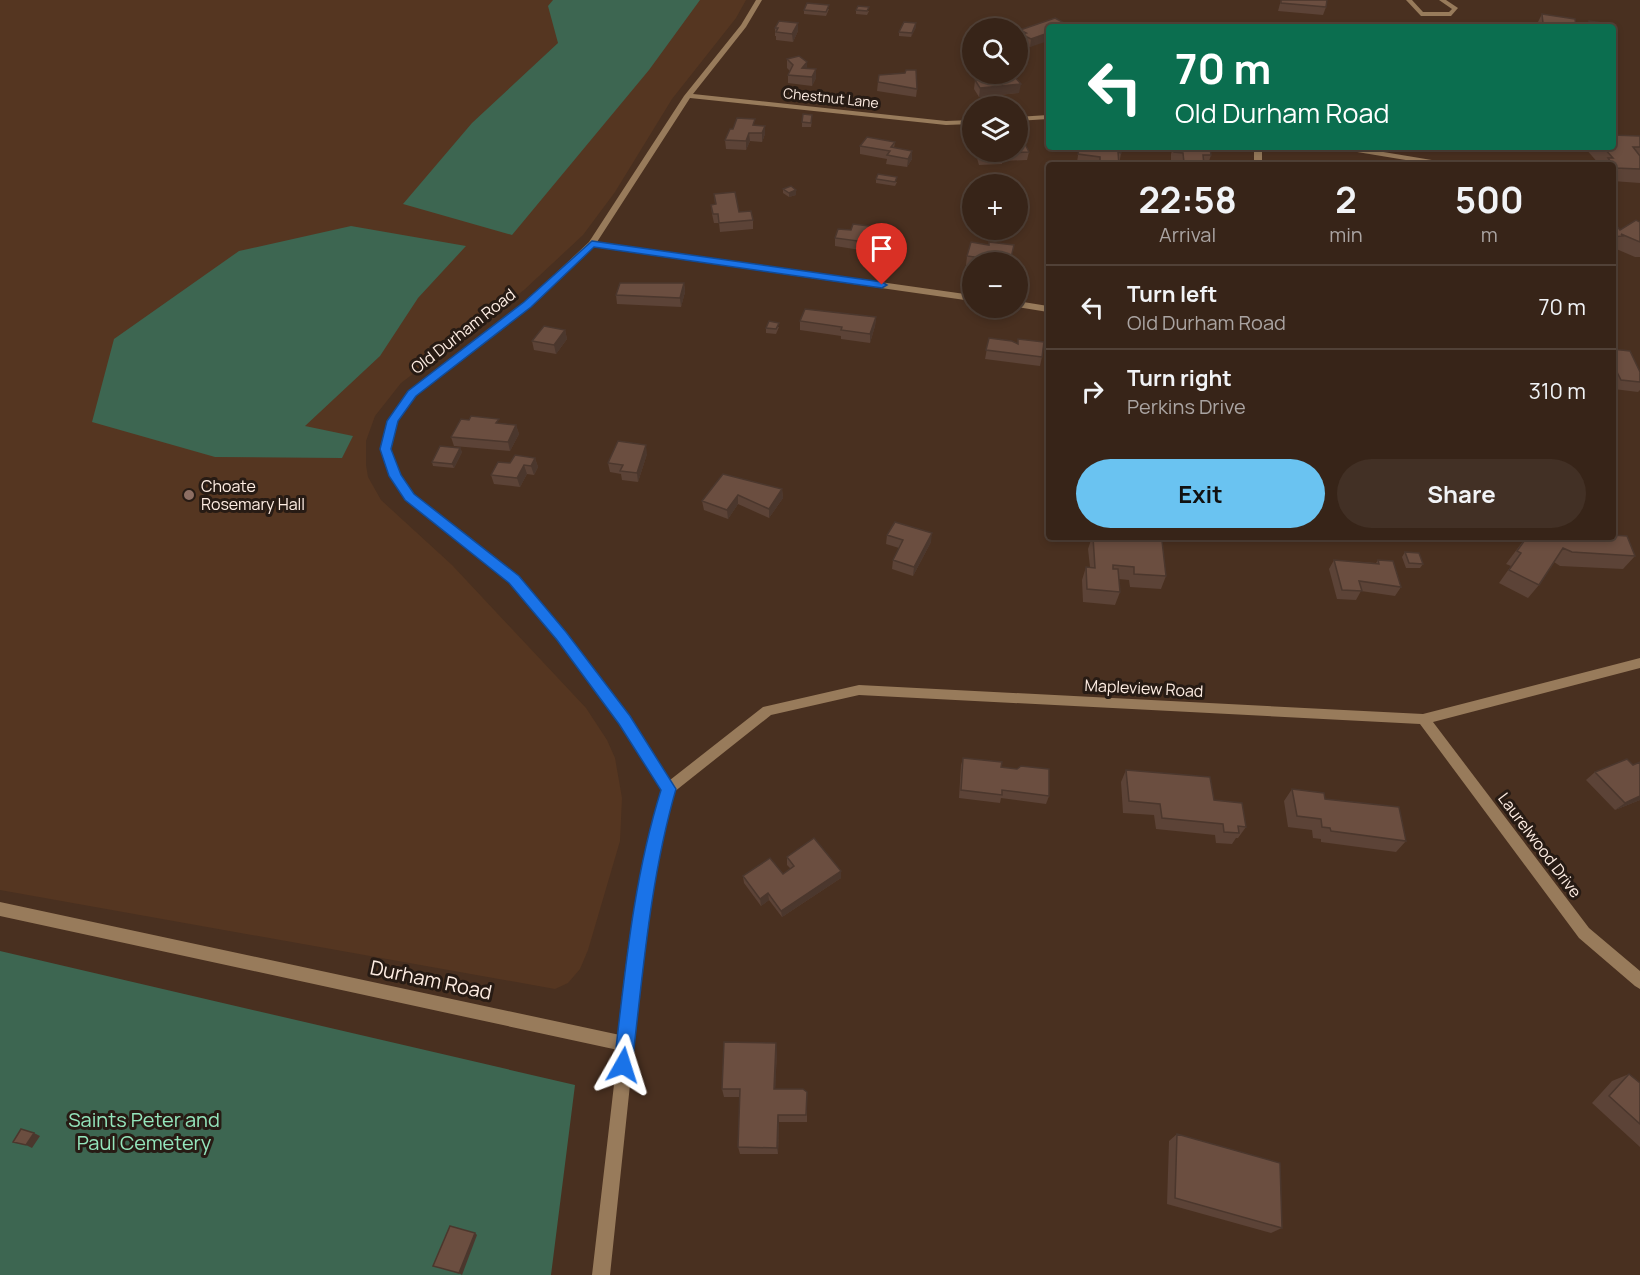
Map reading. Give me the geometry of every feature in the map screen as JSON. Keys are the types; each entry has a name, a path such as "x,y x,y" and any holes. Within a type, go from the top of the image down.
{"street":[{"name":"Old Durham Road","path":"668,789 624,720 561,636 514,579 410,497 395,476 386,449 393,421 412,394 527,304 592,244 688,96 744,26 759,0"},
{"path":"1408,0 1421,14 1451,14 1455,8 1442,0"},
{"name":"Chestnut Lane","path":"688,96 934,122 962,122"},
{"path":"1028,119 1046,117"},
{"path":"1358,150 1432,162"},
{"path":"592,244 962,297"},
{"path":"1028,306 1046,309"},
{"name":"Mapleview Road","path":"668,789 767,711 859,690 1423,719 1640,663"},
{"name":"Laurelwood Drive","path":"1423,719 1584,933 1640,981"},
{"path":"601,1275 642,904 656,830 668,789"},
{"name":"Durham Road","path":"0,909 626,1044"}],"shaded area":[{"name":"Choate Rosemary Hall","path":"0,0 746,0 736,18 672,99 615,192 583,235 524,290 401,383 375,416 366,441 368,477 381,500 452,565 586,708 607,740 615,758 622,798 620,841 588,950 580,969 568,983 555,989 0,890"}],"green space":[{"path":"553,0 700,0 649,70 512,235 403,204 472,123 558,43 548,6"},
{"path":"351,226 466,246 418,298 380,356 305,426 353,436 342,458 215,457 92,422 114,339 239,251"},
{"name":"Saints Peter and Paul Cemetery","path":"0,951 575,1085 551,1275 0,1275"}],"building":[{"path":"1281,0 1327,0 1326,7 1281,3"},
{"path":"807,3 829,5 826,12 804,10"},
{"path":"858,6 869,7 867,11 856,10"},
{"path":"1542,14 1575,19 1576,24 1550,24 1543,23"},
{"path":"1055,18 1066,24 1046,24 1046,34 1031,39 1028,38 1028,27"},
{"path":"779,21 798,23 792,34 776,32 778,28 775,28"},
{"path":"1589,21 1609,24 1589,24"},
{"path":"904,22 916,23 912,33 899,32"},
{"path":"799,56 807,62 802,68 816,69 812,77 788,75 793,65 787,59"},
{"path":"906,70 916,70 917,89 878,82 879,75 905,73"},
{"path":"978,84 1021,84 980,88"},
{"path":"803,114 812,115 811,123 802,122"},
{"path":"737,118 755,119 753,125 765,126 762,133 749,133 746,141 725,140"},
{"path":"1616,135 1640,136 1640,147 1633,147 1640,156 1640,169 1616,168 1616,162 1611,162 1608,158 1613,158 1606,150 1616,150"},
{"path":"867,137 895,142 891,147 912,151 908,159 887,155 890,151 860,146"},
{"path":"1079,150 1121,150 1121,153 1118,152 1119,162 1100,162 1100,157 1078,154"},
{"path":"1174,150 1210,150 1211,155 1203,155 1204,162 1184,162 1183,153 1174,152"},
{"path":"878,174 897,177 895,182 876,179"},
{"path":"791,186 796,190 789,193 783,189"},
{"path":"735,192 739,212 751,211 753,220 719,223 718,214 713,214 711,205 716,204 714,194"},
{"path":"1636,220 1640,222 1640,242 1621,234 1623,236 1616,237 1616,225 1620,230"},
{"path":"853,224 869,226 867,232 883,234 880,244 835,238 838,229 851,230"},
{"path":"971,242 1014,245 1012,252 968,252"},
{"path":"620,283 684,283 680,298 616,295"},
{"path":"805,309 876,317 870,334 800,321"},
{"path":"769,321 779,323 776,329 766,328"},
{"path":"544,326 565,330 554,345 532,341"},
{"path":"989,338 1018,344 1018,339 1044,342 1042,357 986,350"},
{"path":"1616,349 1630,351 1640,372 1640,382 1621,380 1616,370"},
{"path":"471,416 499,419 496,423 516,425 508,442 451,437 461,419 469,420"},
{"path":"618,441 646,445 637,473 620,471 623,465 608,463"},
{"path":"440,446 460,448 452,464 432,462"},
{"path":"515,455 535,458 531,466 524,465 517,478 491,475 498,462 510,463"},
{"path":"723,474 782,489 769,509 738,495 727,510 702,501"},
{"path":"895,522 932,533 914,567 893,560 903,540 887,535"},
{"path":"1616,535 1627,536 1635,556 1572,552 1563,548 1539,585 1509,570 1521,553 1517,551 1525,540 1616,540"},
{"path":"1093,540 1162,541 1166,576 1134,574 1134,567 1113,565 1113,569 1118,569 1120,592 1087,589 1086,567 1095,568"},
{"path":"1405,552 1419,553 1423,564 1409,563"},
{"path":"1334,560 1379,564 1378,560 1393,561 1401,587 1359,581 1362,591 1342,590"},
{"path":"963,758 1002,762 1001,767 1017,769 1021,766 1049,769 1049,796 1002,790 1002,795 961,790"},
{"path":"1627,759 1633,765 1640,762 1640,796 1625,803 1595,772"},
{"path":"1126,770 1210,777 1214,800 1242,803 1246,827 1238,826 1239,833 1224,832 1223,824 1162,818 1160,804 1129,801"},
{"path":"1292,789 1324,793 1325,799 1399,807 1406,841 1331,831 1330,828 1322,827 1321,819 1297,816"},
{"path":"814,838 841,871 781,911 768,893 760,899 743,876 770,858 783,874 794,866 787,857"},
{"path":"724,1042 776,1043 774,1089 803,1089 807,1092 806,1115 778,1115 777,1148 738,1147 740,1089 722,1089"},
{"path":"1629,1074 1640,1083 1640,1124 1609,1096"},
{"path":"21,1129 34,1133 26,1145 13,1142"},
{"path":"1177,1134 1280,1163 1282,1228 1175,1198"},
{"path":"450,1226 475,1233 459,1273 433,1266"}],"place":[{"name":"Choate Rosemary Hall","path":"189,495"}],"route":[{"path":"623,1065 642,904 656,830 668,789 624,720 561,636 514,579 410,497 395,476 386,449 393,421 412,394 527,304 592,244 882,285"}]}
